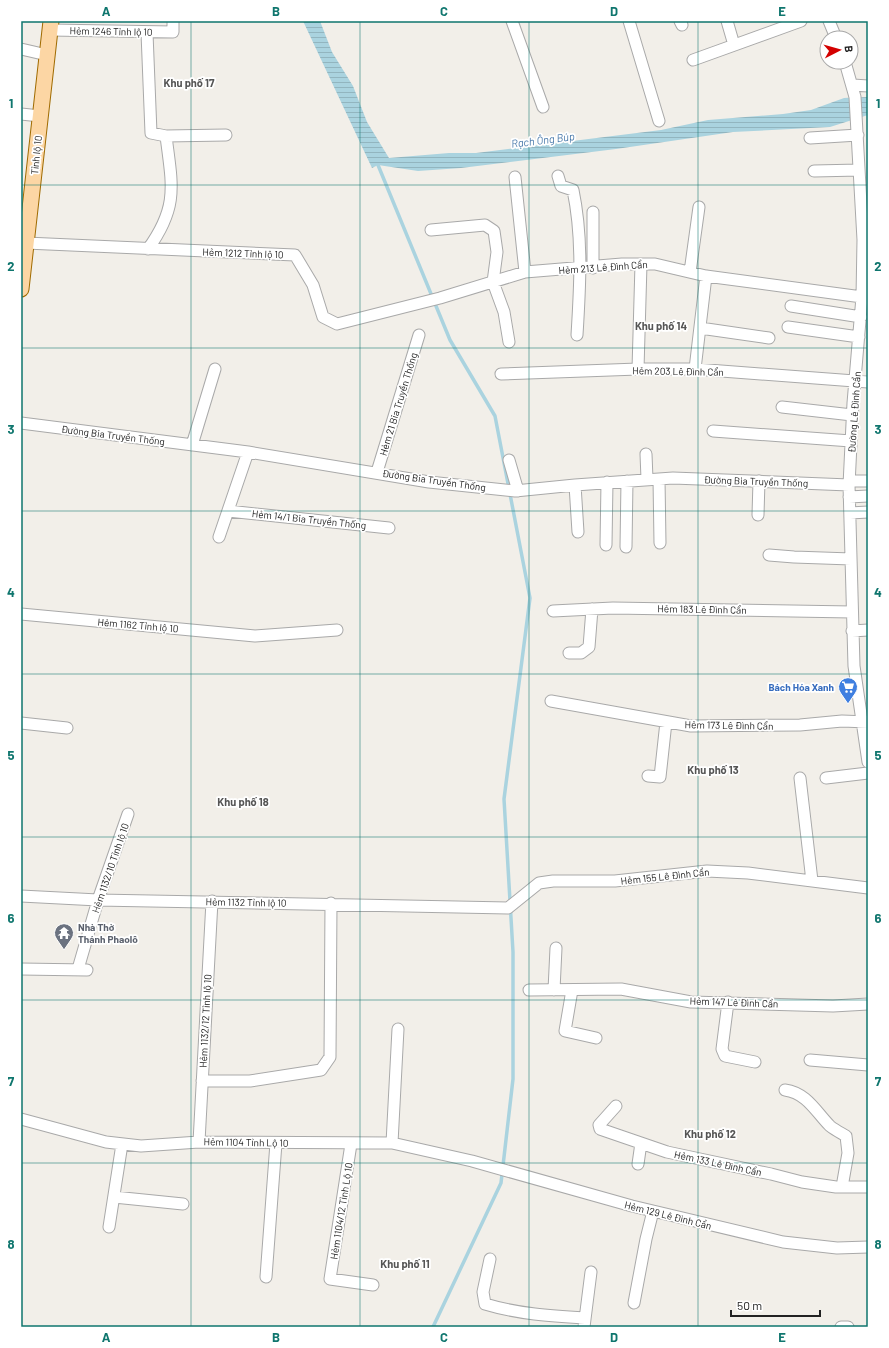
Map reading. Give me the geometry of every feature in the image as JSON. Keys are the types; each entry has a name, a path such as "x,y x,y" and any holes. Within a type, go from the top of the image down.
{"main road":[{"name":"Tỉnh lộ 10","path":"21,289 24,250 50,25"}],"street":[{"path":"512,21 543,107"},
{"path":"629,21 659,121"},
{"path":"727,21 734,45"},
{"path":"693,60 801,21"},
{"name":"Hẻm 1246 Tỉnh lộ 10","path":"50,25 147,33 173,26"},
{"path":"147,33 151,133 166,136 226,135"},
{"path":"21,49 47,55"},
{"name":"Đường Lê Đình Cẩn","path":"848,70 853,85 860,135 858,170 866,241 862,297 863,316 859,337 852,415 849,483 854,673 865,722 868,762"},
{"path":"853,85 868,86"},
{"path":"21,114 40,116"},
{"path":"810,138 860,135"},
{"path":"148,249 161,230 170,207 172,184 166,136"},
{"path":"814,171 858,170"},
{"path":"558,176 561,186 573,190 581,269 577,335"},
{"path":"515,177 525,272"},
{"path":"690,272 699,207"},
{"path":"593,212 593,268"},
{"path":"431,230 485,225 494,231 496,252 493,282 504,312 509,342"},
{"name":"Hẻm 1212 Tỉnh lộ 10","path":"24,250 148,249 294,255 313,285 323,317 337,324 440,298"},
{"path":"638,370 641,264"},
{"name":"Hẻm 213 Lê Đình Cẩn","path":"440,298 525,272 641,264 655,264 706,276 862,297"},
{"path":"695,369 706,276"},
{"path":"791,306 863,316"},
{"path":"788,327 859,337"},
{"path":"700,328 769,338"},
{"name":"Hẻm 21 Bia Truyền Thống","path":"377,472 419,335"},
{"path":"192,445 215,369"},
{"name":"Hẻm 203 Lê Đình Cẩn","path":"501,374 695,369 868,382"},
{"path":"782,407 852,415"},
{"name":"Đường Bia Truyền Thống","path":"21,423 248,452 377,472 429,482 517,491 575,484 659,479 849,483 868,481"},
{"path":"713,431 851,441"},
{"path":"218,537 248,452"},
{"path":"646,454 647,480"},
{"path":"509,460 517,491"},
{"path":"659,479 660,543"},
{"path":"626,547 627,481"},
{"path":"758,515 759,481"},
{"path":"606,545 607,482"},
{"path":"575,484 578,532"},
{"path":"850,497 868,496"},
{"name":"Hẻm 14/1 Bia Truyền Thống","path":"228,511 390,528"},
{"path":"850,513 868,512"},
{"path":"769,554 794,557 851,558"},
{"name":"Hẻm 183 Lê Đình Cẩn","path":"553,611 613,608 852,612"},
{"path":"569,653 581,653 589,647 592,609"},
{"name":"Hẻm 1162 Tỉnh lộ 10","path":"21,614 255,636 337,630"},
{"path":"852,631 868,630"},
{"name":"Hẻm 173 Lê Đình Cẩn","path":"551,701 691,726 800,725 842,721 865,722"},
{"path":"648,776 660,777 666,722"},
{"path":"21,723 67,728"},
{"path":"826,778 868,773"},
{"path":"800,778 812,881"},
{"name":"Hẻm 1132/10 Tỉnh lộ 10","path":"21,969 82,969 98,900 128,814"},
{"name":"Hẻm 155 Lê Đình Cẩn","path":"471,909 508,908 524,893 539,883 553,881 615,881 707,871 748,873 868,888"},
{"name":"Hẻm 1132 Tỉnh lộ 10","path":"21,896 98,900 331,903 471,909"},
{"name":"Hẻm 1132/12 Tỉnh lộ 10","path":"199,1142 212,901"},
{"path":"202,1081 250,1081 320,1070 330,1057 331,903"},
{"path":"554,990 556,948"},
{"name":"Hẻm 147 Lê Đình Cẩn","path":"529,990 621,989 691,1002 833,1006 868,1004"},
{"path":"572,990 565,1031 596,1038"},
{"path":"728,1002 722,1049 725,1056 755,1062"},
{"path":"392,1143 398,1029"},
{"path":"810,1060 868,1065"},
{"path":"785,1090 796,1092 814,1107 831,1127 846,1136 848,1153 842,1187"},
{"name":"Hẻm 133 Lê Đình Cẩn","path":"616,1106 599,1125 600,1129 667,1152 802,1182 842,1187 868,1187"},
{"name":"Hẻm 1104 Tỉnh Lộ 10","path":"21,1119 106,1142 141,1146 199,1142 351,1144 392,1143 472,1161"},
{"path":"266,1277 276,1143"},
{"path":"638,1164 641,1143"},
{"path":"109,1227 122,1144"},
{"name":"Hẻm 1104/12 Tỉnh Lộ 10","path":"351,1144 330,1279 373,1285"},
{"name":"Hẻm 129 Lê Đình Cẩn","path":"472,1161 518,1175 653,1211 783,1242 837,1248 868,1247"},
{"path":"114,1197 183,1204"},
{"path":"634,1303 644,1246 653,1211"},
{"path":"490,1259 483,1292 485,1304 503,1310 584,1322 591,1272"},
{"path":"841,1327 848,1327"}],"water":[{"name":"Rạch Ông Búp","path":"303,21 320,21 332,52 353,86 367,122 389,158 449,153 476,153 661,130 708,120 783,114 811,110 844,98 868,97 868,115 830,127 733,132 616,149 461,168 418,171 378,165 372,168"}],"waterway":[{"path":"378,165 450,340 495,416 530,598 504,799 513,952 513,1079 501,1183 433,1327"}],"place":[{"name":"Bách Hóa Xanh","path":"848,704"},
{"name":"Nhà Thờ Thánh Phaolô","path":"64,950"}],"district":[{"name":"Khu phố 17","path":"189,83"},
{"name":"Khu phố 14","path":"661,326"},
{"name":"Khu phố 13","path":"713,770"},
{"name":"Khu phố 18","path":"243,802"},
{"name":"Khu phố 12","path":"710,1134"},
{"name":"Khu phố 11","path":"405,1264"}]}
